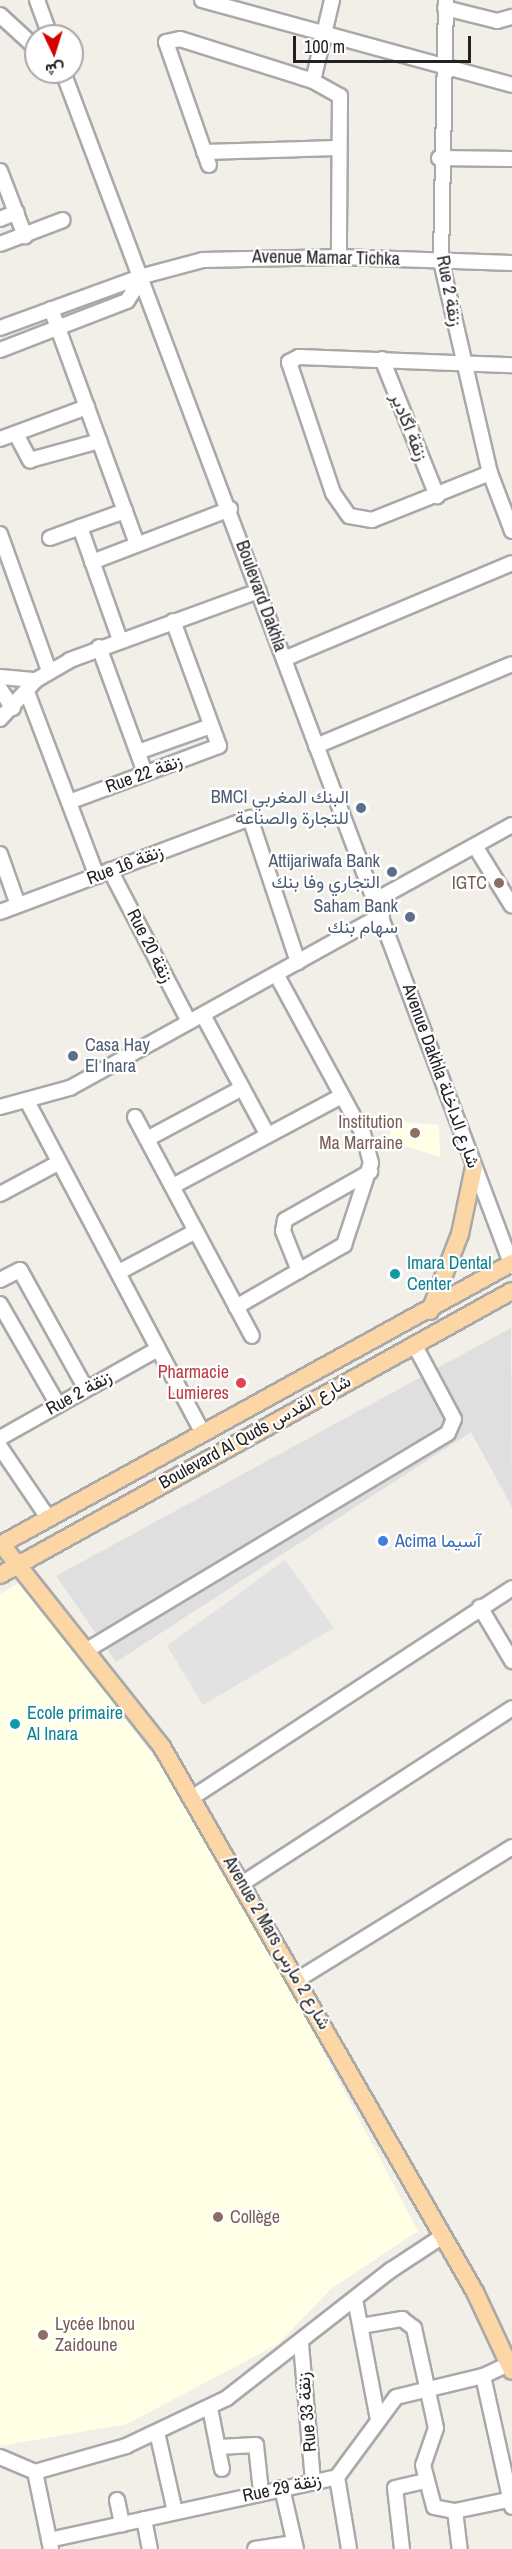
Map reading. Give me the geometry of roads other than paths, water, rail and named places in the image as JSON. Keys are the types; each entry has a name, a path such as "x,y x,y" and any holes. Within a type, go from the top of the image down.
{"main road":[{"path":"430,1311 460,1234 474,1167"},
{"name":"Boulevard Al Quds شارع القدس","path":"0,1544 50,1520 512,1264"},
{"name":"Boulevard Al Quds شارع القدس","path":"0,1575 512,1291"},
{"name":"Avenue 2 Mars شارع 2 مارس","path":"0,1544 87,1650 162,1747 243,1883 509,2357"}],"street":[{"path":"37,0 46,24"},
{"path":"202,0 512,85"},
{"path":"314,81 332,0"},
{"name":"Rue 2 زنقة","path":"512,17 497,21 446,4 441,64 439,158 441,261 490,473 512,531"},
{"path":"0,15 24,37"},
{"path":"337,148 206,158 166,42 180,39 314,81 340,96 337,148 339,256"},
{"path":"0,350 127,301 143,276 68,84"},
{"path":"439,158 512,159"},
{"path":"0,171 25,236"},
{"path":"0,219 17,212"},
{"path":"0,244 63,220"},
{"name":"Avenue Mamar Tichka","path":"2,322 51,309 143,276 225,258 339,256 512,262"},
{"name":"Boulevard Dakhla","path":"143,276 316,746 382,915"},
{"path":"51,309 137,544"},
{"path":"490,473 436,496 366,521 349,516 333,493 289,362 382,358 512,365"},
{"name":"زنقة اگادير","path":"382,358 436,496"},
{"path":"0,440 87,408"},
{"path":"16,434 30,460 99,441"},
{"path":"92,561 230,509"},
{"path":"50,538 125,511"},
{"path":"80,527 120,640"},
{"path":"0,534 49,671"},
{"path":"284,658 512,563"},
{"path":"0,719 13,708 36,680 49,671 99,647 259,591"},
{"path":"173,621 211,726"},
{"path":"99,647 145,773"},
{"path":"316,746 512,664"},
{"path":"0,676 36,680"},
{"path":"0,688 13,708"},
{"path":"27,692 97,876"},
{"name":"Rue 22 زنقة","path":"69,802 219,746 211,726 138,752"},
{"name":"Rue 16 زنقة","path":"0,912 250,818 298,962"},
{"path":"376,900 512,825"},
{"path":"475,846 512,906"},
{"path":"0,854 18,905"},
{"name":"Rue 20 زنقة","path":"110,870 189,1022"},
{"path":"0,1107 70,1088 382,915"},
{"name":"Avenue Dakhla شارع الداخلة","path":"382,915 474,1167 508,1240 512,1264"},
{"path":"236,1307 344,1245 370,1172 370,1150 276,974"},
{"path":"203,1015 267,1134"},
{"path":"147,1139 242,1088"},
{"path":"173,1186 340,1097"},
{"path":"27,1101 204,1434"},
{"path":"135,1117 252,1336"},
{"path":"0,1194 58,1163"},
{"path":"299,1271 283,1231 285,1220 370,1172"},
{"path":"119,1272 196,1232"},
{"path":"0,1280 20,1270 86,1389"},
{"path":"0,1304 58,1405"},
{"path":"87,1650 448,1433 454,1419 414,1344"},
{"name":"Rue 2 زنقة","path":"0,1438 158,1349"},
{"path":"0,1447 50,1520"},
{"path":"193,1797 512,1588"},
{"path":"480,1607 512,1661"},
{"path":"243,1883 512,1708"},
{"path":"297,1980 512,1847"},
{"path":"0,2457 35,2472 157,2432 210,2408 301,2344 355,2299 443,2236"},
{"path":"355,2299 378,2420"},
{"path":"361,2326 407,2319 416,2337 436,2428 423,2465 434,2507 454,2511 511,2503 483,2376"},
{"name":"Rue 33 زنقة","path":"301,2344 313,2480"},
{"name":"Rue 29 زنقة","path":"50,2545 122,2524 313,2480 337,2477 396,2397 428,2386 483,2376 509,2357"},
{"path":"210,2408 222,2469"},
{"path":"157,2432 175,2512"},
{"path":"218,2447 256,2445 261,2492"},
{"path":"35,2472 50,2545"},
{"path":"337,2477 349,2549"},
{"path":"402,2549 394,2492 406,2484 426,2481"},
{"path":"255,2549 295,2546 282,2487"},
{"path":"117,2500 122,2524"},
{"path":"454,2511 460,2549"},
{"path":"144,2519 150,2549"}],"place":[{"name":"BMCI البنك المغربي للتجارة والصناعة","path":"361,808"},
{"name":"Attijariwafa Bank التجاري وفا بنك","path":"392,872"},
{"name":"IGTC","path":"499,883"},
{"name":"Saham Bank سهام بنك","path":"410,917"},
{"name":"Casa Hay El Inara","path":"73,1056"},
{"name":"Institution Ma Marraine","path":"415,1133"},
{"name":"Imara Dental Center","path":"395,1274"},
{"name":"Pharmacie Lumieres","path":"241,1383"},
{"name":"Acima آسيما","path":"383,1541"},
{"name":"Ecole primaire Al Inara","path":"15,1724"},
{"name":"Collège","path":"218,2217"},
{"name":"Lycée Ibnou Zaidoune","path":"43,2335"}]}
